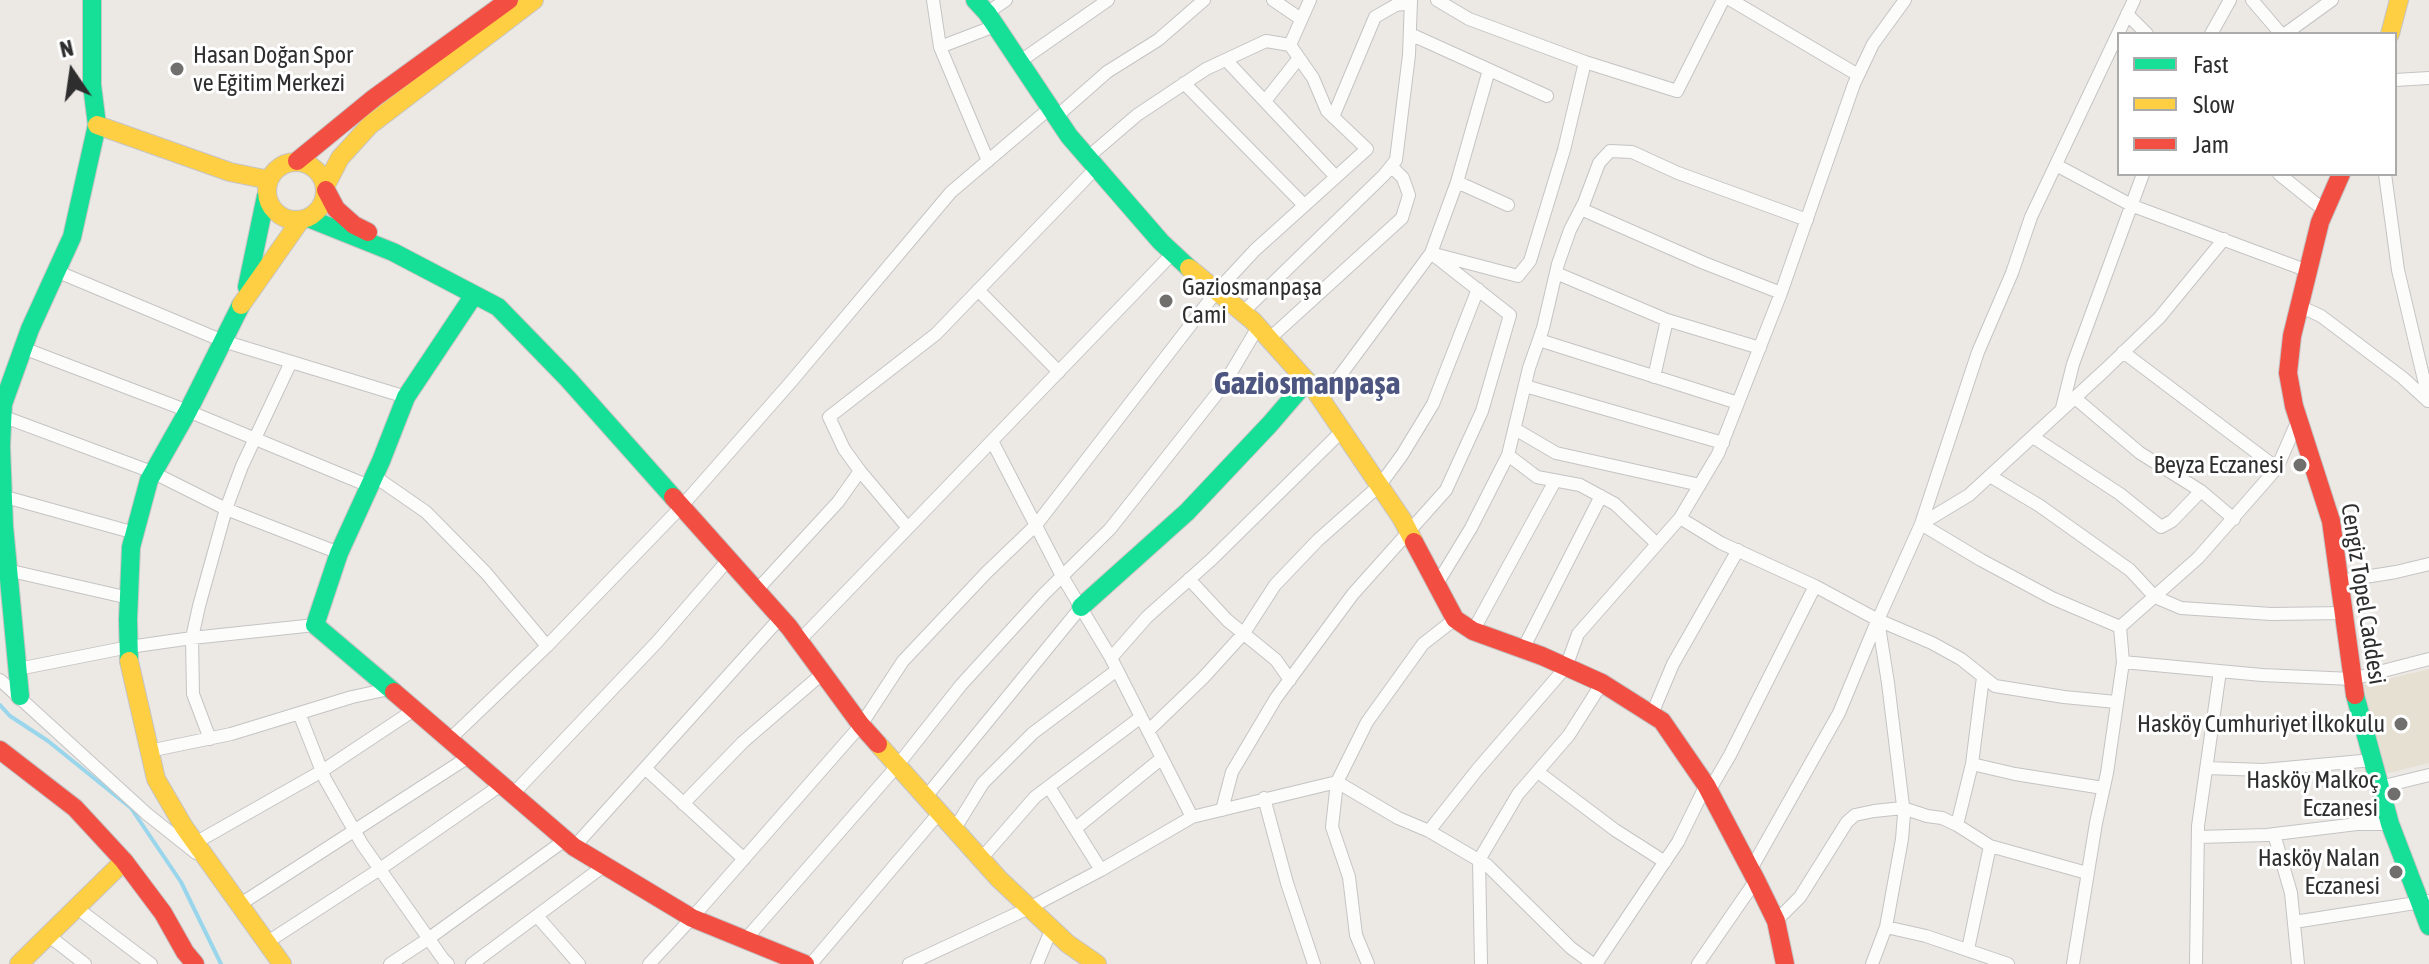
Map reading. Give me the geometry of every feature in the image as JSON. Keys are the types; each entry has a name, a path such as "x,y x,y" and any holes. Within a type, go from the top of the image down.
{"street":[{"path":"20,696 2,526 3,404 23,348 72,237 97,125 92,85 92,0"},
{"path":"245,298 268,189 280,166 297,161 374,98 509,0"},
{"path":"282,964 195,843 156,779 129,659 131,547 152,472 188,411 245,298 304,220 323,205 326,188 340,158 370,125 534,0"},
{"path":"933,0 940,47 988,161"},
{"path":"940,47 1006,0"},
{"path":"1019,62 1108,0"},
{"path":"450,739 547,646 681,507 951,192 1107,72 1158,40 1204,0"},
{"path":"1273,0 1301,19"},
{"path":"1290,45 1310,0"},
{"path":"1437,0 1469,19 1585,62 1677,91 1723,0"},
{"path":"1731,0 1858,75"},
{"path":"1429,831 1566,667 1578,634 1680,518 1700,485 1723,443 1760,348 1858,75 1873,44 1905,0"},
{"path":"2119,32 2134,0"},
{"path":"2212,32 2230,0"},
{"path":"2252,0 2281,32"},
{"path":"2286,32 2332,0"},
{"path":"2391,32 2399,0"},
{"path":"1242,313 1396,160 1411,2 1396,5 1375,17 1333,117"},
{"path":"986,13 1053,113 1092,163 1173,253 1263,333 1322,400 1380,485 1455,619 1473,631 1602,683 1662,721 1707,788 1754,875 1776,921 1785,964"},
{"path":"2127,14 2145,32"},
{"path":"1410,34 1547,96"},
{"path":"1698,964 1754,875 1839,713 1921,524 1978,352 2012,273 2031,217 2117,35"},
{"path":"649,964 861,725 903,661 1036,525 1216,292 1255,250 1367,149 1327,111 1313,78 1290,45 1266,41 1206,69 1137,115 936,334 829,417 844,449 908,528"},
{"path":"1265,101 1299,58"},
{"path":"1226,60 1336,177"},
{"path":"1431,253 1518,276 1530,261 1564,150 1585,62"},
{"path":"1322,400 1431,253 1457,182 1489,70"},
{"path":"2397,80 2429,78"},
{"path":"1184,83 1304,205"},
{"path":"97,125 230,172 268,189 275,212 291,220 304,220 393,252 498,307 568,379 780,618 861,725 954,830 1029,908 1068,944 1097,964"},
{"path":"1437,584 1471,528 1508,455 1570,230 1599,163 1610,151 1632,152 1678,173 1807,220"},
{"path":"297,161 315,168 322,176 336,209 354,225 463,278 482,299"},
{"path":"2056,165 2133,206 2308,271"},
{"path":"745,940 897,766 961,685 1110,529 1263,333 1402,218 1409,195 1403,178 1391,166"},
{"path":"2062,408 2073,364 2142,176"},
{"path":"2281,176 2325,211"},
{"name":"Cengiz Topel Caddesi","path":"2340,176 2325,211 2308,271 2292,336 2288,373 2331,521 2352,679 2390,824 2425,902 2429,926"},
{"path":"2385,176 2398,270 2429,401"},
{"path":"1457,182 1508,205"},
{"path":"1581,209 1781,293"},
{"path":"1921,524 1969,495 2075,398 2159,318 2224,239"},
{"path":"799,641 1173,253"},
{"path":"1222,810 1232,772 1276,698 1353,594 1446,490 1482,411 1510,315 1431,253"},
{"path":"56,271 223,341 406,397"},
{"path":"1556,273 1667,320 1760,348"},
{"path":"1148,731 1244,633 1275,585 1318,540 1380,485 1433,404 1478,289"},
{"path":"978,290 1059,372"},
{"path":"315,625 339,553 406,397 482,299"},
{"path":"2299,306 2321,316 2429,401"},
{"path":"1654,377 1667,320"},
{"path":"1539,340 1738,403"},
{"path":"23,348 255,439 372,481 426,512 486,573 547,646"},
{"path":"2123,352 2277,468"},
{"path":"210,739 193,694 192,638 226,509 291,362"},
{"path":"925,798 1081,607 1187,512 1307,381"},
{"path":"1525,386 1723,443"},
{"path":"2075,398 2140,453 2201,491 2234,519"},
{"path":"2,416 152,472 226,509 339,553"},
{"path":"2120,627 2198,558 2234,519 2277,468 2299,419"},
{"path":"1515,429 1556,453 1700,485"},
{"path":"954,830 983,783 1033,733 1114,664 1147,617 1342,431"},
{"path":"2033,437 2120,494 2161,527 2172,521 2201,491"},
{"path":"992,441 1062,576 1114,664 1192,817"},
{"path":"1508,455 1537,477 1580,485 1615,504 1657,544"},
{"path":"756,591 838,502 860,471"},
{"path":"1990,476 2040,506 2130,570 2155,597 2181,608 2271,614 2345,613"},
{"path":"1473,631 1555,481"},
{"path":"2,496 135,533"},
{"path":"1523,649 1601,496"},
{"path":"1680,518 1721,543 1932,643 1961,659 1995,686 2116,702"},
{"path":"1921,524 2052,598 2120,627"},
{"path":"1652,714 1673,664 1738,550"},
{"path":"266,943 507,790 657,642 728,560"},
{"path":"2340,581 2429,564"},
{"path":"7,570 129,598"},
{"path":"1189,579 1227,620 1276,660 1290,680"},
{"path":"909,964 1029,908 1192,817 1337,782 1487,865 1571,948 1594,964 1665,862 1707,788 1730,755 1815,586"},
{"path":"390,964 569,844 645,768 780,618"},
{"path":"1368,964 1356,935 1349,877 1332,827 1337,782 1367,722 1423,644 1455,619"},
{"path":"1872,964 1886,927 1902,839 1903,808 1878,620"},
{"path":"18,669 129,647 315,625 569,844 692,918 808,964 939,813"},
{"path":"2073,964 2123,662 2120,627"},
{"path":"2123,662 2262,675 2352,679 2429,659"},
{"path":"2196,964 2198,837 2220,671"},
{"path":"683,804 743,742 823,673"},
{"path":"1957,825 1972,764 1983,677"},
{"path":"0,680 147,814 211,865"},
{"path":"1481,964 1479,860 1518,794 1569,735 1602,683"},
{"path":"149,751 210,739 389,689"},
{"path":"195,843 322,771 414,710"},
{"path":"299,713 322,771 354,831 448,964"},
{"path":"981,859 1035,797 1141,717"},
{"path":"0,750 0,758"},
{"path":"0,750 75,808 124,861 163,913 186,960"},
{"path":"239,905 470,756"},
{"path":"1076,828 1162,758"},
{"path":"2207,768 2263,770 2373,760"},
{"path":"1972,764 2103,788"},
{"path":"645,768 744,859"},
{"path":"1538,772 1615,830 1665,862"},
{"path":"2380,787 2429,775"},
{"path":"1049,787 1101,870"},
{"path":"1264,798 1287,883 1314,964"},
{"path":"1776,921 1800,897 1847,822 1855,815 1903,808 1942,818 1990,846 2087,873"},
{"path":"2198,837 2390,824"},
{"path":"2274,834 2291,893 2298,964"},
{"path":"1968,949 1990,846"},
{"path":"20,964 124,861"},
{"path":"472,964 605,865"},
{"path":"2294,922 2425,902"},
{"path":"77,908 151,964"},
{"path":"537,916 579,964"},
{"path":"1886,927 1968,949 2008,964"},
{"path":"1037,964 1052,928"},
{"path":"49,936 85,964"}],"shaded area":[{"name":"Hasköy Cumhuriyet İlkokulu","path":"2429,669 2429,763 2385,774 2363,685"}],"waterway":[{"path":"0,705 10,716 48,741 131,808 181,882 221,964"}],"traffic: fast":[{"path":"20,696 4,526 3,404 30,329 72,237 97,125 92,85 92,0"},
{"path":"975,0 987,13 1069,136 1161,242 1189,268"},
{"path":"247,287 266,196"},
{"path":"308,218 393,252 498,307 568,379 673,497"},
{"path":"394,692 315,625 339,553 406,397 474,295"},
{"path":"129,661 131,547 149,480 188,411 241,305"},
{"path":"1081,607 1187,512 1307,381"},
{"path":"2355,695 2390,824 2429,926"}],"traffic: slow":[{"path":"326,185 340,158 370,125 534,0"},
{"path":"2391,32 2399,0"},
{"path":"97,125 230,172 269,180"},
{"path":"296,162 317,170 325,191 317,212 296,220 275,212 267,191 275,170 296,162"},
{"path":"241,305 300,221"},
{"path":"1189,268 1253,321 1314,389 1402,519 1414,542"},
{"path":"129,661 156,779 184,827 282,964"},
{"path":"878,744 999,879 1068,944 1097,964"},
{"path":"19,964 124,861"}],"traffic: jam":[{"path":"297,161 374,98 509,0"},
{"path":"2340,176 2320,222 2292,336 2288,373 2294,406 2331,521 2355,695"},
{"path":"326,190 336,209 354,225 368,232"},
{"path":"673,497 789,627 878,744"},
{"path":"1414,542 1455,619 1473,631 1542,656 1602,683 1662,721 1706,785 1756,880 1776,921 1785,964"},
{"path":"394,692 574,847 692,918 805,964"},
{"path":"0,750 75,808 124,861 163,913 195,964"}],"place":[{"name":"Hasan Doğan Spor ve Eğitim Merkezi","path":"177,69"},
{"name":"Gaziosmanpaşa Cami","path":"1166,301"},
{"name":"Beyza Eczanesi","path":"2300,465"},
{"name":"Hasköy Cumhuriyet İlkokulu","path":"2401,724"},
{"name":"Hasköy Malkoç Eczanesi","path":"2394,794"},
{"name":"Hasköy Nalan Eczanesi","path":"2396,872"}],"district":[{"name":"Gaziosmanpaşa","path":"1307,384"}]}
